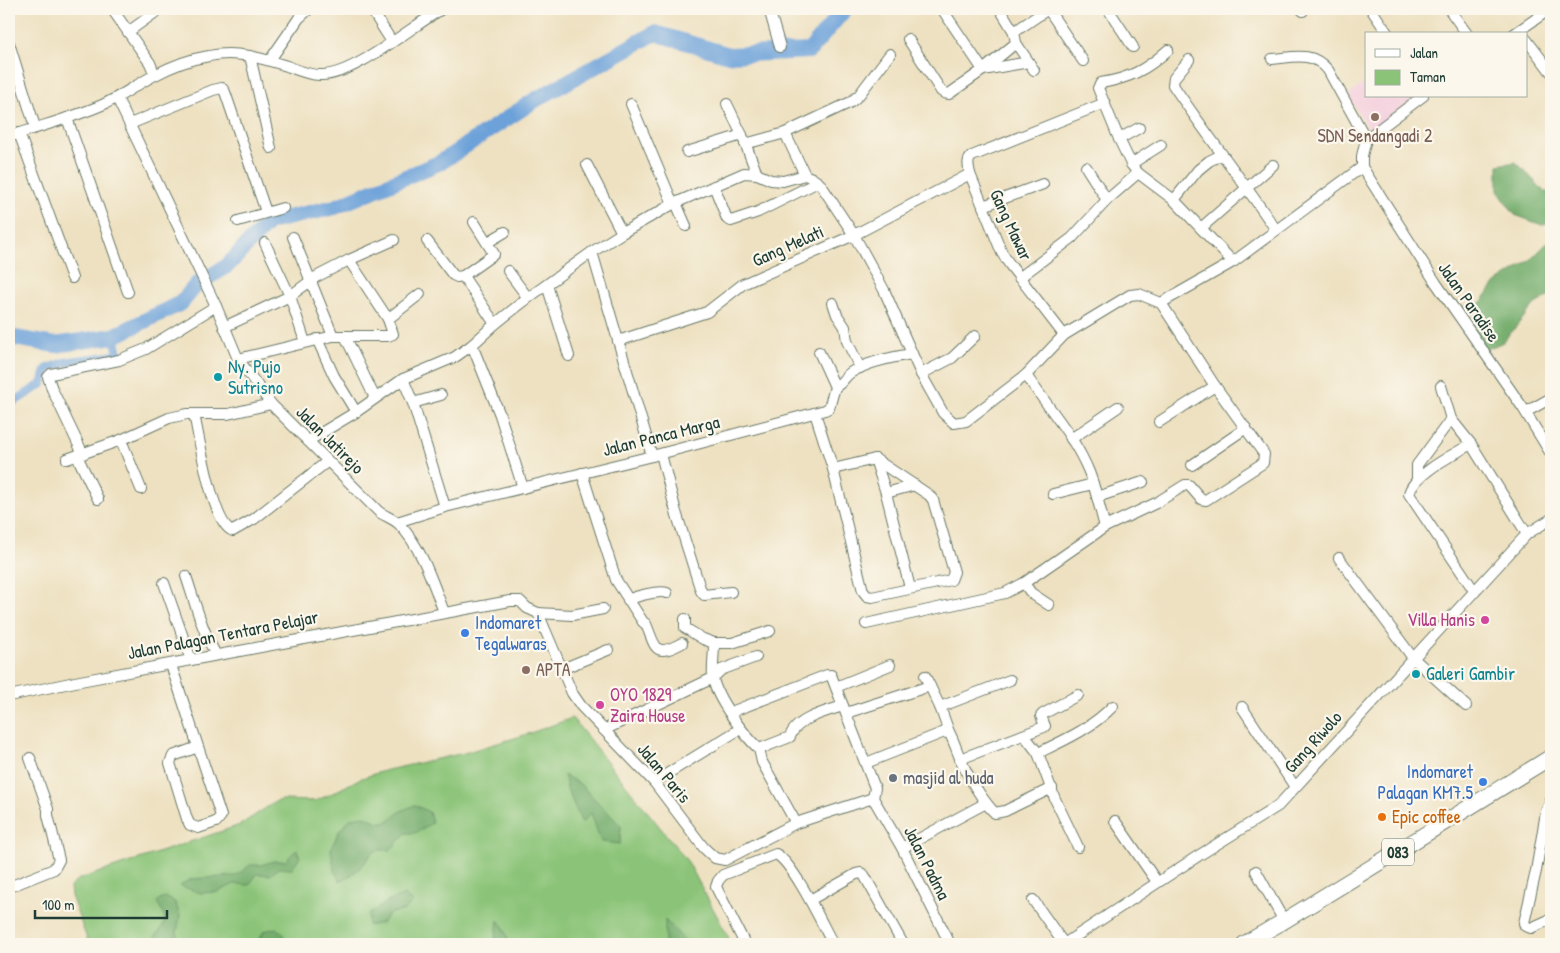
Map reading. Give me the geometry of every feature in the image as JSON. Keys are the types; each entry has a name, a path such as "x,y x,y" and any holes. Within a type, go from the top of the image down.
{"main road":[{"name":"083","path":"1244,944 1551,757"}],"street":[{"path":"112,9 150,63 155,75"},
{"path":"128,32 160,9"},
{"path":"371,9 392,42"},
{"path":"9,137 117,98 155,75 178,64 207,56 228,53 250,56 270,60 321,76 348,70 442,9"},
{"path":"769,9 780,47"},
{"path":"942,9 983,70"},
{"path":"983,70 1032,66 1016,44 1014,32 1000,9"},
{"path":"1014,32 1048,9 1083,61"},
{"path":"1108,9 1132,47"},
{"path":"1371,9 1387,32"},
{"path":"1449,9 1466,32"},
{"path":"1520,32 1550,9"},
{"path":"270,60 304,10"},
{"path":"908,39 944,93 949,94 1016,44"},
{"path":"1528,42 1551,72"},
{"path":"9,43 35,127"},
{"path":"1168,50 1155,62 1131,76 1101,83 1098,88 1131,164 1138,173 1174,200 1232,262"},
{"path":"687,152 785,132 851,102 859,95 890,54"},
{"path":"250,56 271,148"},
{"path":"1272,59 1310,56 1322,63 1328,70 1366,139"},
{"path":"1189,60 1174,78 1173,85 1276,230"},
{"path":"117,98 130,124 222,88 236,120 266,212"},
{"path":"1161,303 1232,262 1362,167 1362,156 1366,139 1420,98"},
{"path":"970,174 968,163 972,156 1105,102"},
{"path":"631,104 686,226"},
{"path":"726,104 744,140 757,174"},
{"path":"66,118 128,292"},
{"name":"Jalan Jatirejo","path":"130,124 216,306 238,359 271,404 379,512 397,522 413,541 425,562 444,612"},
{"path":"1119,140 1140,128"},
{"path":"785,132 805,174 818,182 854,235 884,290 921,374 943,413 950,421 959,423 966,421 1026,375 1064,335 1130,295 1139,294 1161,303 1215,386 1264,454 1265,459 1260,466 1206,500 1201,500 1189,485 1185,485 1156,503 1105,527 1024,583 1005,593 866,624"},
{"path":"20,133 72,278"},
{"path":"1131,164 1161,145"},
{"path":"1174,200 1198,170 1221,154"},
{"path":"587,165 622,232"},
{"path":"1201,228 1274,165"},
{"path":"1086,167 1107,200"},
{"name":"Jalan Paradise","path":"1362,167 1436,283 1526,412 1551,454"},
{"path":"308,441 356,412 403,379 455,357 528,298 592,252 622,232 674,203 744,173 757,174 771,180 783,182 805,174"},
{"path":"1019,278 1063,246 1107,200 1138,173"},
{"name":"Gang Mawar","path":"970,174 1002,253 1019,278 1064,335"},
{"name":"Gang Melati","path":"618,341 707,312 744,284 854,235 970,174"},
{"path":"714,186 727,219 731,221 758,212 818,182"},
{"path":"983,206 1043,184"},
{"path":"238,221 283,208"},
{"path":"427,241 454,275 457,277 463,276 494,255 494,251 474,222"},
{"path":"488,242 505,232"},
{"path":"293,238 333,336"},
{"path":"224,327 290,296 311,280 349,260 394,240"},
{"path":"266,243 290,296 305,342"},
{"path":"592,252 618,341 676,512 700,591 704,595 731,592"},
{"path":"238,359 317,338 392,335 394,332 388,319 349,260"},
{"path":"508,272 528,298"},
{"path":"463,276 495,324"},
{"path":"547,286 569,356"},
{"path":"388,319 420,294"},
{"path":"833,303 837,315 845,327 847,341 860,368"},
{"path":"98,499 76,456 48,377 51,374 119,360 146,349 216,306"},
{"path":"345,336 375,398"},
{"path":"921,374 952,358 974,336"},
{"path":"317,338 334,376 356,412"},
{"path":"472,345 500,415 523,488"},
{"path":"819,352 835,387"},
{"name":"Jalan Panca Marga","path":"397,522 446,507 815,413 829,408 835,387 841,384 850,373 878,361 912,354"},
{"path":"1026,375 1071,439 1084,461 1093,484 1105,527"},
{"path":"403,379 413,403 446,507"},
{"path":"1159,422 1215,386"},
{"path":"1442,386 1451,419 1471,444 1527,534"},
{"path":"413,403 440,395"},
{"path":"1526,412 1551,398"},
{"path":"76,456 121,440 169,418 194,414 228,414 271,404"},
{"path":"1071,439 1118,407"},
{"path":"815,413 833,469 863,591 867,596 872,598 951,580 954,572 936,506 929,495 875,459 833,469"},
{"path":"194,414 211,494 224,526 229,530 233,531 254,519 328,461"},
{"path":"1418,479 1417,465 1451,419"},
{"path":"1192,465 1246,428"},
{"path":"121,440 141,489"},
{"path":"1471,444 1418,479 1410,488 1409,494 1475,592"},
{"path":"875,459 886,493 910,588"},
{"path":"582,473 616,580 646,624 656,648 660,651 667,651 682,643"},
{"path":"1097,497 1143,482"},
{"path":"1053,494 1093,484"},
{"path":"886,493 915,486"},
{"name":"Gang Riwolo","path":"1064,944 1157,882 1278,806 1327,750 1527,534 1551,519"},
{"path":"1338,558 1414,658 1466,706"},
{"path":"186,576 208,641 216,655"},
{"path":"164,583 190,660"},
{"path":"1024,583 1031,593 1049,605"},
{"path":"628,600 661,591 667,593"},
{"path":"444,612 510,601 520,601 538,613 572,615 604,609"},
{"name":"Jalan Palagan Tentara Pelajar","path":"9,696 444,612"},
{"name":"Jalan Paris","path":"538,613 572,693 604,730 654,782 704,848 715,858 725,860 796,823 873,798"},
{"path":"685,619 686,628 703,639 714,643 732,643 770,632"},
{"path":"714,643 713,678 722,700 740,729 759,749 762,762 796,823"},
{"path":"562,669 608,650"},
{"path":"604,730 713,678 721,670 756,657"},
{"path":"170,665 221,816 216,822 198,828 190,825 187,819 170,763 173,756 198,748"},
{"path":"836,686 890,665"},
{"path":"731,712 829,675 836,686 866,763 874,788 873,798"},
{"path":"940,707 1010,680"},
{"path":"759,749 790,737 796,725 818,715 844,710 927,681 955,742 960,759 986,803 995,813 1004,811 1052,788"},
{"path":"960,759 1045,726 1041,716 1078,695"},
{"path":"1038,753 1073,736 1103,716 1113,706"},
{"path":"1242,707 1295,787"},
{"path":"654,782 740,729"},
{"path":"866,763 942,733 950,732"},
{"path":"1024,735 1038,753 1055,799 1078,847"},
{"path":"9,887 54,869 59,860 48,809 30,758"},
{"name":"Jalan Padma","path":"873,798 902,848 950,944"},
{"path":"1551,800 1546,812 1536,871 1524,923 1525,926 1531,928 1551,919"},
{"path":"902,848 986,803"},
{"path":"1116,821 1157,882"},
{"path":"745,944 716,887 718,881 723,875 776,854 784,860 810,900 833,944"},
{"path":"1256,871 1284,921"},
{"path":"810,900 861,873 864,875 903,944"},
{"path":"1032,900 1064,944"}],"shaded area":[{"name":"SDN Sendangadi 2","path":"1365,83 1365,98 1414,98 1370,131 1348,95"}],"green space":[{"path":"1516,162 1545,192 1551,192 1551,224 1542,225 1515,215 1498,191 1498,165"},
{"path":"1551,239 1551,295 1535,304 1503,342 1483,351 1472,323 1478,306 1496,283 1528,262"},
{"path":"572,718 688,862 732,944 89,944 71,896 70,887 77,880 240,825 275,802 282,800 315,801 359,779 383,771 464,753 528,734"},
{"path":"564,775 580,784 621,826 620,844 601,842 591,813 582,823 568,791"},
{"path":"415,805 429,812 432,823 415,833 406,833 390,850 374,852 359,869 340,881 334,869 331,849 339,831 351,818 365,816 378,822 386,822 401,811"},
{"path":"297,849 300,857 291,869 278,868 271,875 257,874 249,885 234,884 218,892 201,893 180,886 191,879 236,876 250,865 285,861"},
{"path":"404,895 413,902 404,911 390,913 382,923 368,926 369,914 387,902"},
{"path":"165,897 175,902 180,916 177,932 179,944 157,944 154,938 164,924 163,913 157,902"},
{"path":"498,920 504,928 510,944 495,944"},
{"path":"665,920 689,944 665,944"},
{"path":"276,928 283,933 286,943 290,944 257,944 264,931"}],"waterway":[{"path":"9,337 55,345 114,336 181,303 197,284 227,266 269,222 335,207 441,162 535,100 655,33 729,55 809,51 845,9"},
{"path":"9,405 42,384 47,369 67,362 119,355 114,336"}],"place":[{"name":"SDN Sendangadi 2","path":"1375,117"},
{"name":"Ny. Pujo Sutrisno","path":"218,377"},
{"name":"Villa Hanis","path":"1485,620"},
{"name":"Indomaret Tegalwaras","path":"465,633"},
{"name":"APTA","path":"526,670"},
{"name":"Galeri Gambir","path":"1416,674"},
{"name":"OYO 1829 Zaira House","path":"600,705"},
{"name":"masjid al huda","path":"893,778"},
{"name":"Indomaret Palagan KM7.5","path":"1483,782"},
{"name":"Epic coffee","path":"1382,817"}]}
